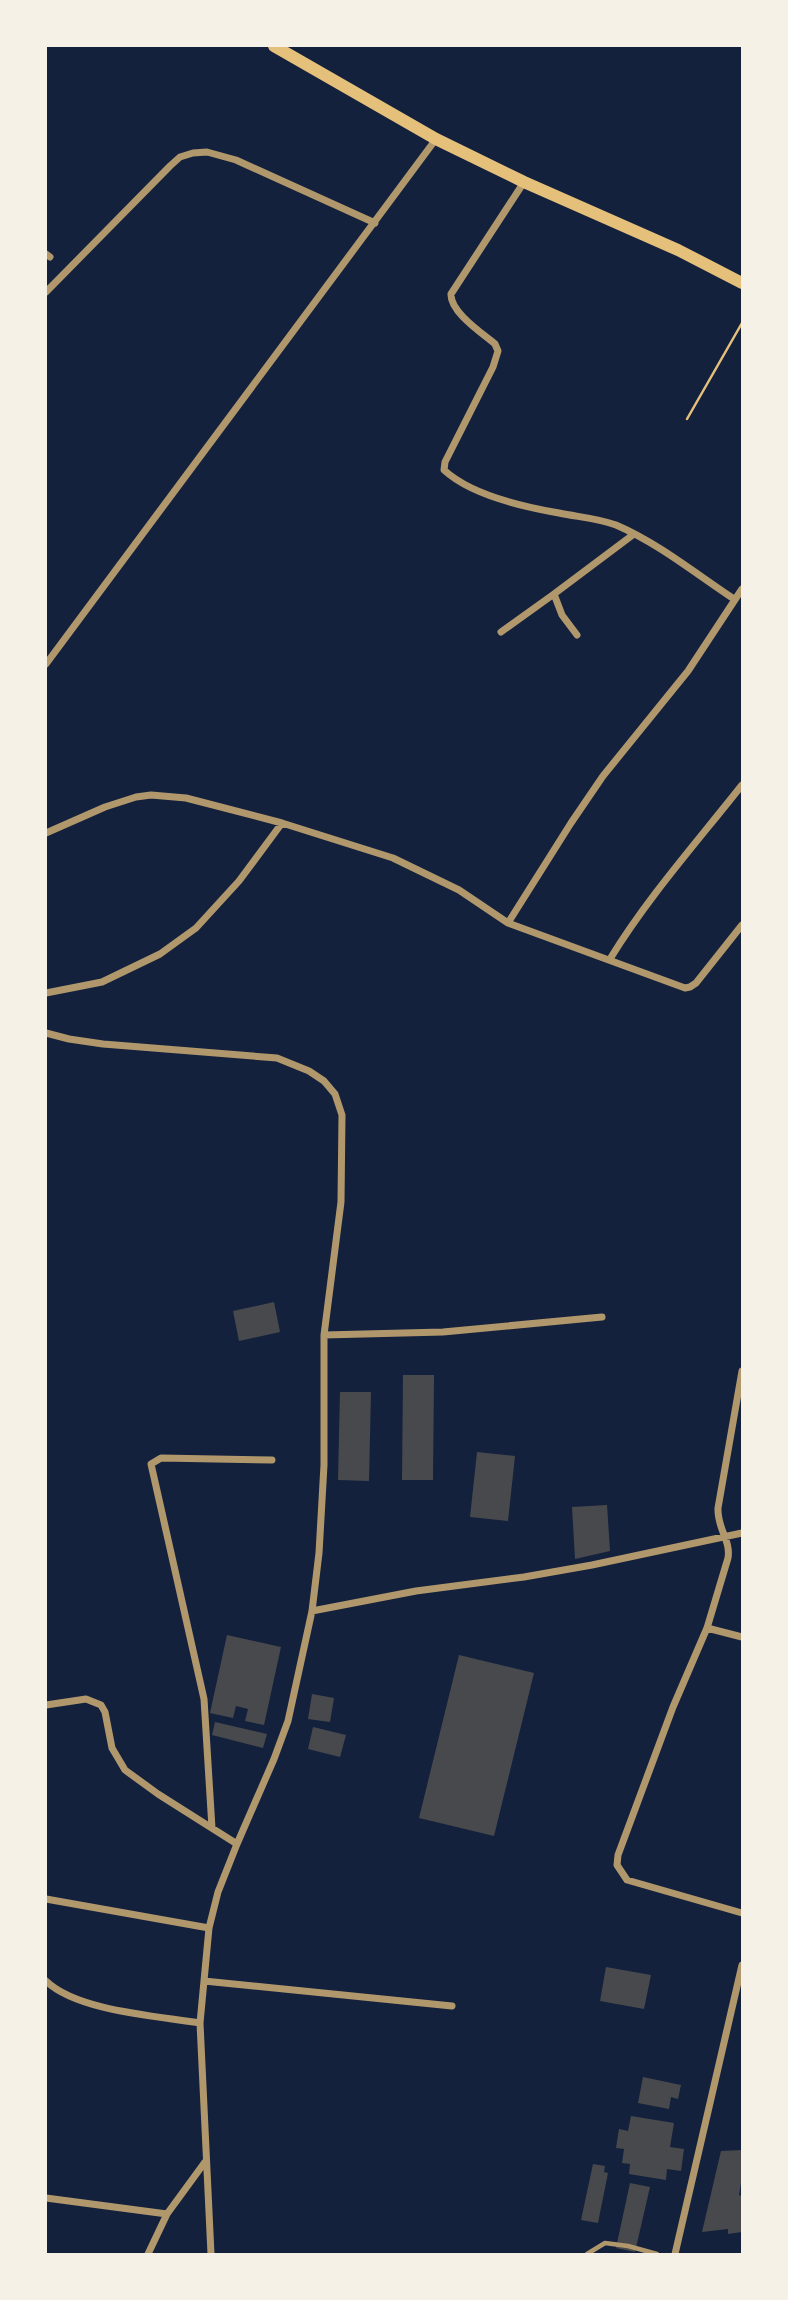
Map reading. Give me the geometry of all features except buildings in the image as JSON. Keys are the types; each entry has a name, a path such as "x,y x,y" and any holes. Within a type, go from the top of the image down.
{"main road":[{"path":"274,46 436,139 524,182 678,250 743,283"}],"street":[{"path":"46,664 436,139"},
{"path":"46,292 170,166 193,153 207,152 236,160 375,223"},
{"path":"524,182 451,295 456,309 495,344 498,351 493,367 444,462 444,471 458,481 493,496 558,513 601,520 634,534 734,599"},
{"path":"501,632 634,534"},
{"path":"508,923 570,823 603,776 688,671 743,589"},
{"path":"554,594 562,615 577,635"},
{"path":"610,959 649,902 743,785"},
{"path":"46,833 105,807 136,797 151,795 186,798 354,844 411,866 459,890 508,923 679,987 690,987 701,977 743,925"},
{"path":"46,993 102,982 160,954 196,928 239,881 282,823"},
{"path":"46,1032 69,1039 103,1044 277,1058 309,1071 324,1081 335,1094 342,1115 341,1202 324,1335 323,1478 319,1553 312,1611 288,1721 218,1892 209,1928 200,2023 211,2255"},
{"path":"324,1335 443,1332 603,1317"},
{"path":"743,1371 718,1508 718,1520 729,1549 728,1558 707,1628 673,1707 617,1865 627,1880 743,1913"},
{"path":"212,1828 204,1699 151,1464 161,1458 272,1461"},
{"path":"312,1611 406,1592 524,1577 592,1565 743,1533"},
{"path":"707,1628 743,1637"},
{"path":"46,1705 86,1699 101,1705 105,1712 112,1748 125,1770 237,1843"},
{"path":"46,1899 209,1928"},
{"path":"675,2255 743,1965"},
{"path":"204,1981 452,2006"},
{"path":"46,1982 56,1992 87,2004 200,2023"},
{"path":"148,2255 167,2214 206,2161"},
{"path":"46,2198 167,2214"}],"lane":[{"path":"587,2255 605,2243 628,2246 657,2255"}],"path":[{"path":"687,419 743,323"}]}
